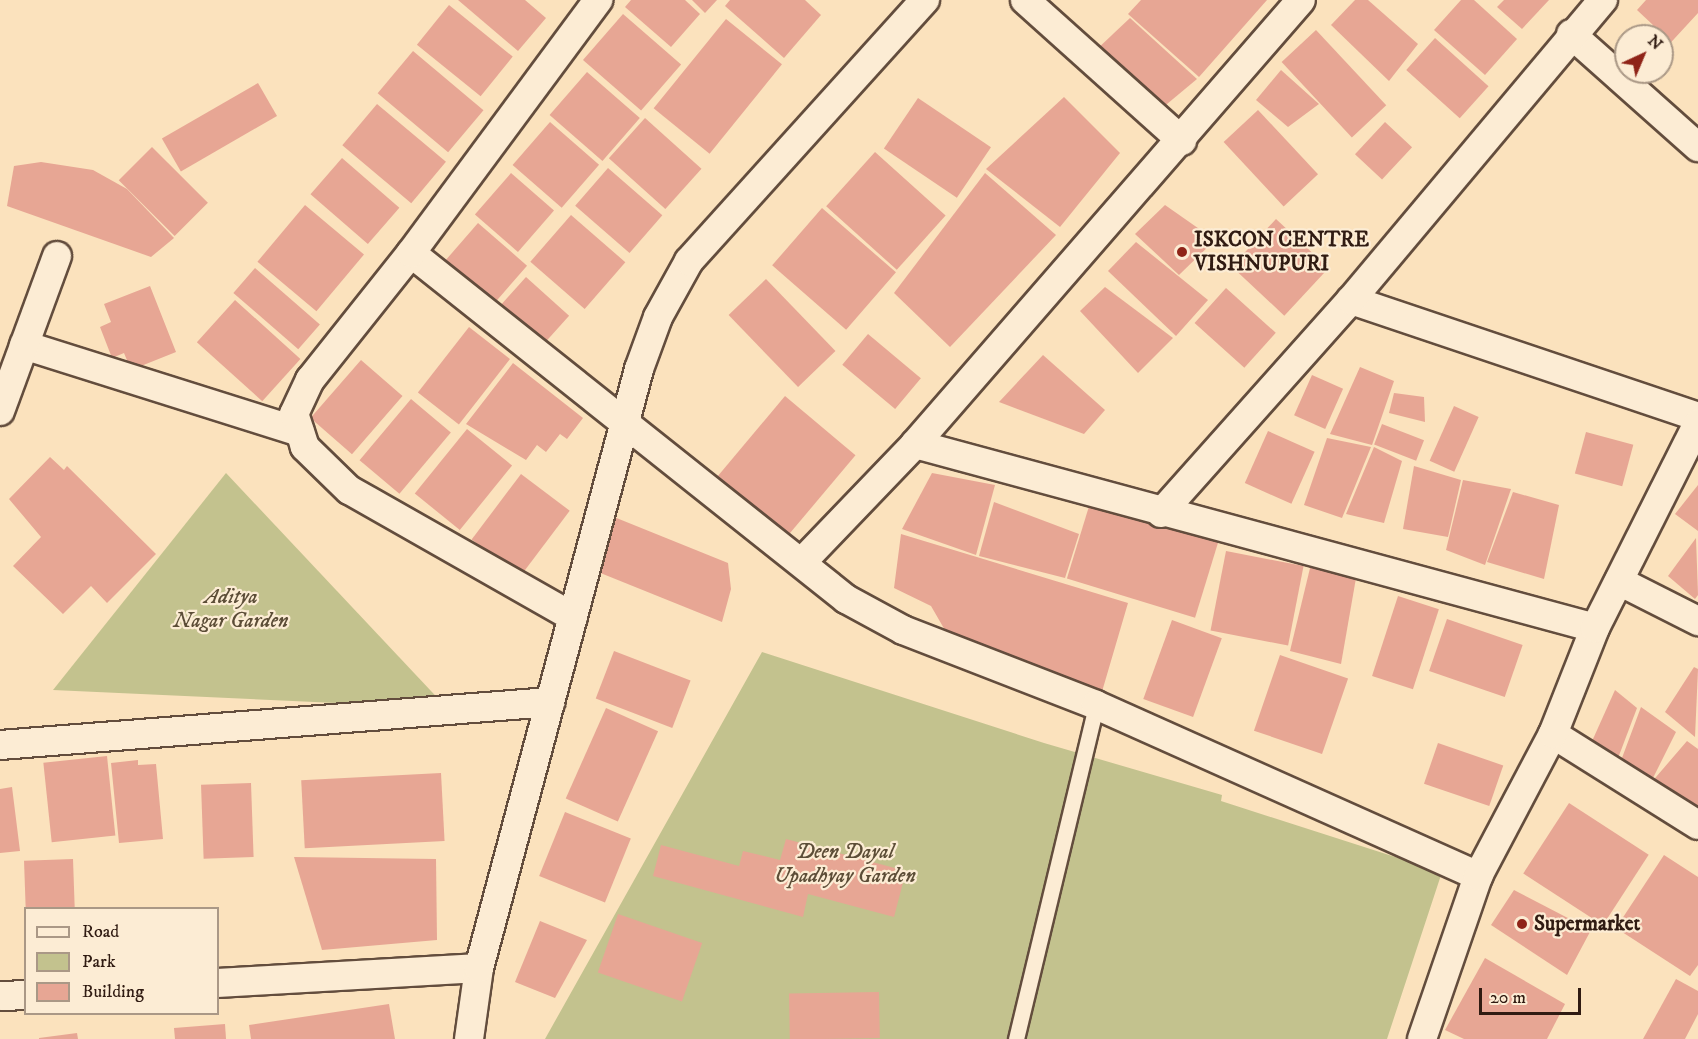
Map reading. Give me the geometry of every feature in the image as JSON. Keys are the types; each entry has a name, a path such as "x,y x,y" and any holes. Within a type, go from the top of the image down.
{"street":[{"path":"573,617 349,490 305,447 294,414 310,380 411,253 598,0"},
{"path":"469,1039 479,968 624,426 658,317 689,261 925,0"},
{"path":"1025,0 1182,141"},
{"path":"802,562 915,444 1182,141 1302,0"},
{"path":"1161,513 1351,300 1572,34 1603,0"},
{"path":"1572,34 1698,147"},
{"path":"411,253 624,426 802,562 846,599 903,630 1096,705 1478,876"},
{"path":"0,411 57,256"},
{"path":"1351,300 1698,417"},
{"path":"24,345 300,432"},
{"path":"1422,1039 1478,876 1553,734 1596,627 1698,423"},
{"path":"915,444 1161,513 1596,627"},
{"path":"1619,581 1698,621"},
{"path":"0,745 550,702"},
{"path":"1553,734 1698,825"},
{"path":"219,983 479,968"},
{"path":"0,996 24,995"}],"lane":[{"path":"1016,1039 1096,705"}],"green space":[{"name":"Aditya Nagar Garden","path":"226,473 447,708 53,690"},
{"name":"Deen Dayal Upadhyay Garden","path":"762,652 1044,743 1222,795 1221,801 1442,872 1387,1039 545,1039"}],"building":[{"path":"458,0 525,0 546,18 518,51"},
{"path":"631,0 685,0 700,14 671,47 625,7"},
{"path":"692,0 717,0 705,13"},
{"path":"730,0 805,0 821,15 784,58 725,6"},
{"path":"1141,0 1267,0 1199,77 1128,14"},
{"path":"1355,0 1368,0 1418,44 1389,81 1331,25"},
{"path":"1461,0 1474,0 1517,39 1485,75 1434,30"},
{"path":"1504,0 1549,0 1522,29 1497,7"},
{"path":"1646,0 1698,0 1698,13 1674,39 1674,24 1652,24 1637,10"},
{"path":"449,5 513,57 481,96 417,45"},
{"path":"623,14 681,65 641,111 583,60"},
{"path":"1130,18 1197,79 1155,114 1095,51"},
{"path":"726,19 782,64 710,154 654,108"},
{"path":"1316,30 1386,105 1352,137 1282,62"},
{"path":"1435,38 1489,86 1460,118 1406,70"},
{"path":"413,51 483,110 448,152 378,93"},
{"path":"1281,70 1319,104 1288,127 1256,100"},
{"path":"587,72 640,118 602,161 550,115"},
{"path":"258,83 277,116 181,171 162,139"},
{"path":"1064,97 1120,153 1060,227 986,169"},
{"path":"918,98 991,147 957,198 884,149"},
{"path":"377,104 446,162 411,203 342,145"},
{"path":"1258,110 1318,174 1284,206 1224,142"},
{"path":"645,118 701,169 665,209 609,158"},
{"path":"550,122 599,165 562,208 513,165"},
{"path":"1385,122 1412,147 1382,179 1355,154"},
{"path":"152,147 208,203 175,236 119,180"},
{"path":"875,152 946,216 897,270 826,206"},
{"path":"342,158 399,208 368,244 311,194"},
{"path":"41,162 93,170 127,189 174,238 151,257 7,206 14,166"},
{"path":"608,168 662,215 630,253 575,206"},
{"path":"511,173 554,210 518,252 475,215"},
{"path":"985,173 1056,235 950,347 894,293"},
{"path":"305,205 364,254 316,311 257,262"},
{"path":"1165,205 1215,240 1179,275 1135,234"},
{"path":"822,208 896,272 846,330 772,265"},
{"path":"571,215 625,262 585,309 530,262"},
{"path":"1276,219 1329,268 1284,316 1232,267"},
{"path":"478,223 527,266 488,311 439,268"},
{"path":"1136,242 1208,300 1176,336 1108,271"},
{"path":"255,268 320,324 298,349 233,293"},
{"path":"526,277 569,316 540,349 497,310"},
{"path":"766,279 835,351 798,387 729,315"},
{"path":"150,286 176,352 131,370 124,353 112,358 100,327 111,322 104,304"},
{"path":"1105,287 1173,338 1138,373 1080,311"},
{"path":"1226,288 1276,333 1244,368 1195,323"},
{"path":"235,300 300,359 262,401 197,342"},
{"path":"469,327 510,359 459,424 418,392"},
{"path":"868,334 921,378 895,409 842,365"},
{"path":"1043,355 1105,410 1084,434 999,402"},
{"path":"361,360 403,396 352,454 310,418"},
{"path":"513,363 583,418 567,439 560,434 546,452 537,445 526,460 466,424"},
{"path":"1360,367 1394,381 1372,445 1330,434"},
{"path":"1312,375 1343,389 1325,429 1294,415"},
{"path":"1394,393 1424,397 1425,422 1389,413"},
{"path":"785,396 855,455 786,538 716,479"},
{"path":"411,399 451,432 399,494 360,460"},
{"path":"1454,406 1479,417 1454,472 1430,461"},
{"path":"1382,424 1424,440 1416,461 1374,445"},
{"path":"467,429 512,466 460,530 415,494"},
{"path":"1268,431 1315,452 1291,504 1245,483"},
{"path":"1586,432 1633,445 1622,486 1575,474"},
{"path":"1327,438 1371,447 1342,518 1304,505"},
{"path":"1374,447 1402,461 1384,523 1346,514"},
{"path":"50,457 64,470 67,466 156,554 107,603 91,586 63,614 13,566 41,537 9,499"},
{"path":"1414,466 1461,480 1448,537 1403,529"},
{"path":"932,473 995,485 976,555 902,529"},
{"path":"521,474 570,511 520,576 472,539"},
{"path":"1463,480 1511,489 1485,565 1446,550"},
{"path":"1698,485 1698,531 1675,514"},
{"path":"1513,492 1559,505 1544,579 1487,562"},
{"path":"994,502 1079,534 1065,578 979,556"},
{"path":"1090,503 1218,542 1195,618 1067,579"},
{"path":"614,517 728,563 731,589 722,622 593,570"},
{"path":"901,534 1128,603 1101,695 953,644 931,606 894,588"},
{"path":"1696,538 1698,595 1695,599 1668,576"},
{"path":"1226,551 1304,566 1288,646 1211,631"},
{"path":"1311,564 1356,578 1341,664 1290,651"},
{"path":"1398,596 1439,609 1413,689 1372,676"},
{"path":"1447,619 1523,645 1505,697 1429,671"},
{"path":"1172,620 1222,638 1193,717 1143,699"},
{"path":"614,651 691,680 672,728 596,699"},
{"path":"1280,655 1348,678 1322,754 1254,731"},
{"path":"1694,667 1698,669 1695,737 1665,712"},
{"path":"1615,690 1637,708 1609,782 1580,768"},
{"path":"1641,707 1676,732 1650,784 1687,741 1698,749 1698,815 1613,782"},
{"path":"606,708 658,731 618,822 566,798"},
{"path":"1438,743 1503,765 1489,806 1424,784"},
{"path":"107,756 115,836 52,842 43,763"},
{"path":"138,760 138,765 156,764 163,839 119,843 111,763"},
{"path":"441,773 445,841 305,848 301,780"},
{"path":"251,783 254,857 204,859 201,785"},
{"path":"12,787 20,851 0,853 0,789"},
{"path":"1569,803 1649,855 1603,925 1523,873"},
{"path":"565,812 631,839 605,903 539,876"},
{"path":"786,839 906,871 894,917 808,894 803,917 653,876 661,845 739,866 743,851 780,860"},
{"path":"1664,855 1698,877 1698,965 1690,976 1616,928"},
{"path":"294,857 436,859 437,940 322,950"},
{"path":"73,859 75,907 26,907 24,861"},
{"path":"1514,890 1591,930 1567,975 1491,925"},
{"path":"618,914 702,943 682,1002 598,973"},
{"path":"540,921 587,940 555,998 515,982"},
{"path":"1485,958 1565,1004 1547,1039 1464,1039 1445,1030"},
{"path":"1676,979 1698,991 1698,1014 1685,1039 1643,1039"},
{"path":"879,992 880,1038 790,1039 789,994"},
{"path":"389,1004 395,1039 251,1039 249,1025"},
{"path":"225,1024 226,1039 175,1039 174,1028"},
{"path":"77,1033 78,1039 39,1039 39,1038"}],"place":[{"name":"ISKCON CENTRE VISHNUPURI","path":"1182,252"},
{"name":"Supermarket","path":"1522,924"}]}
